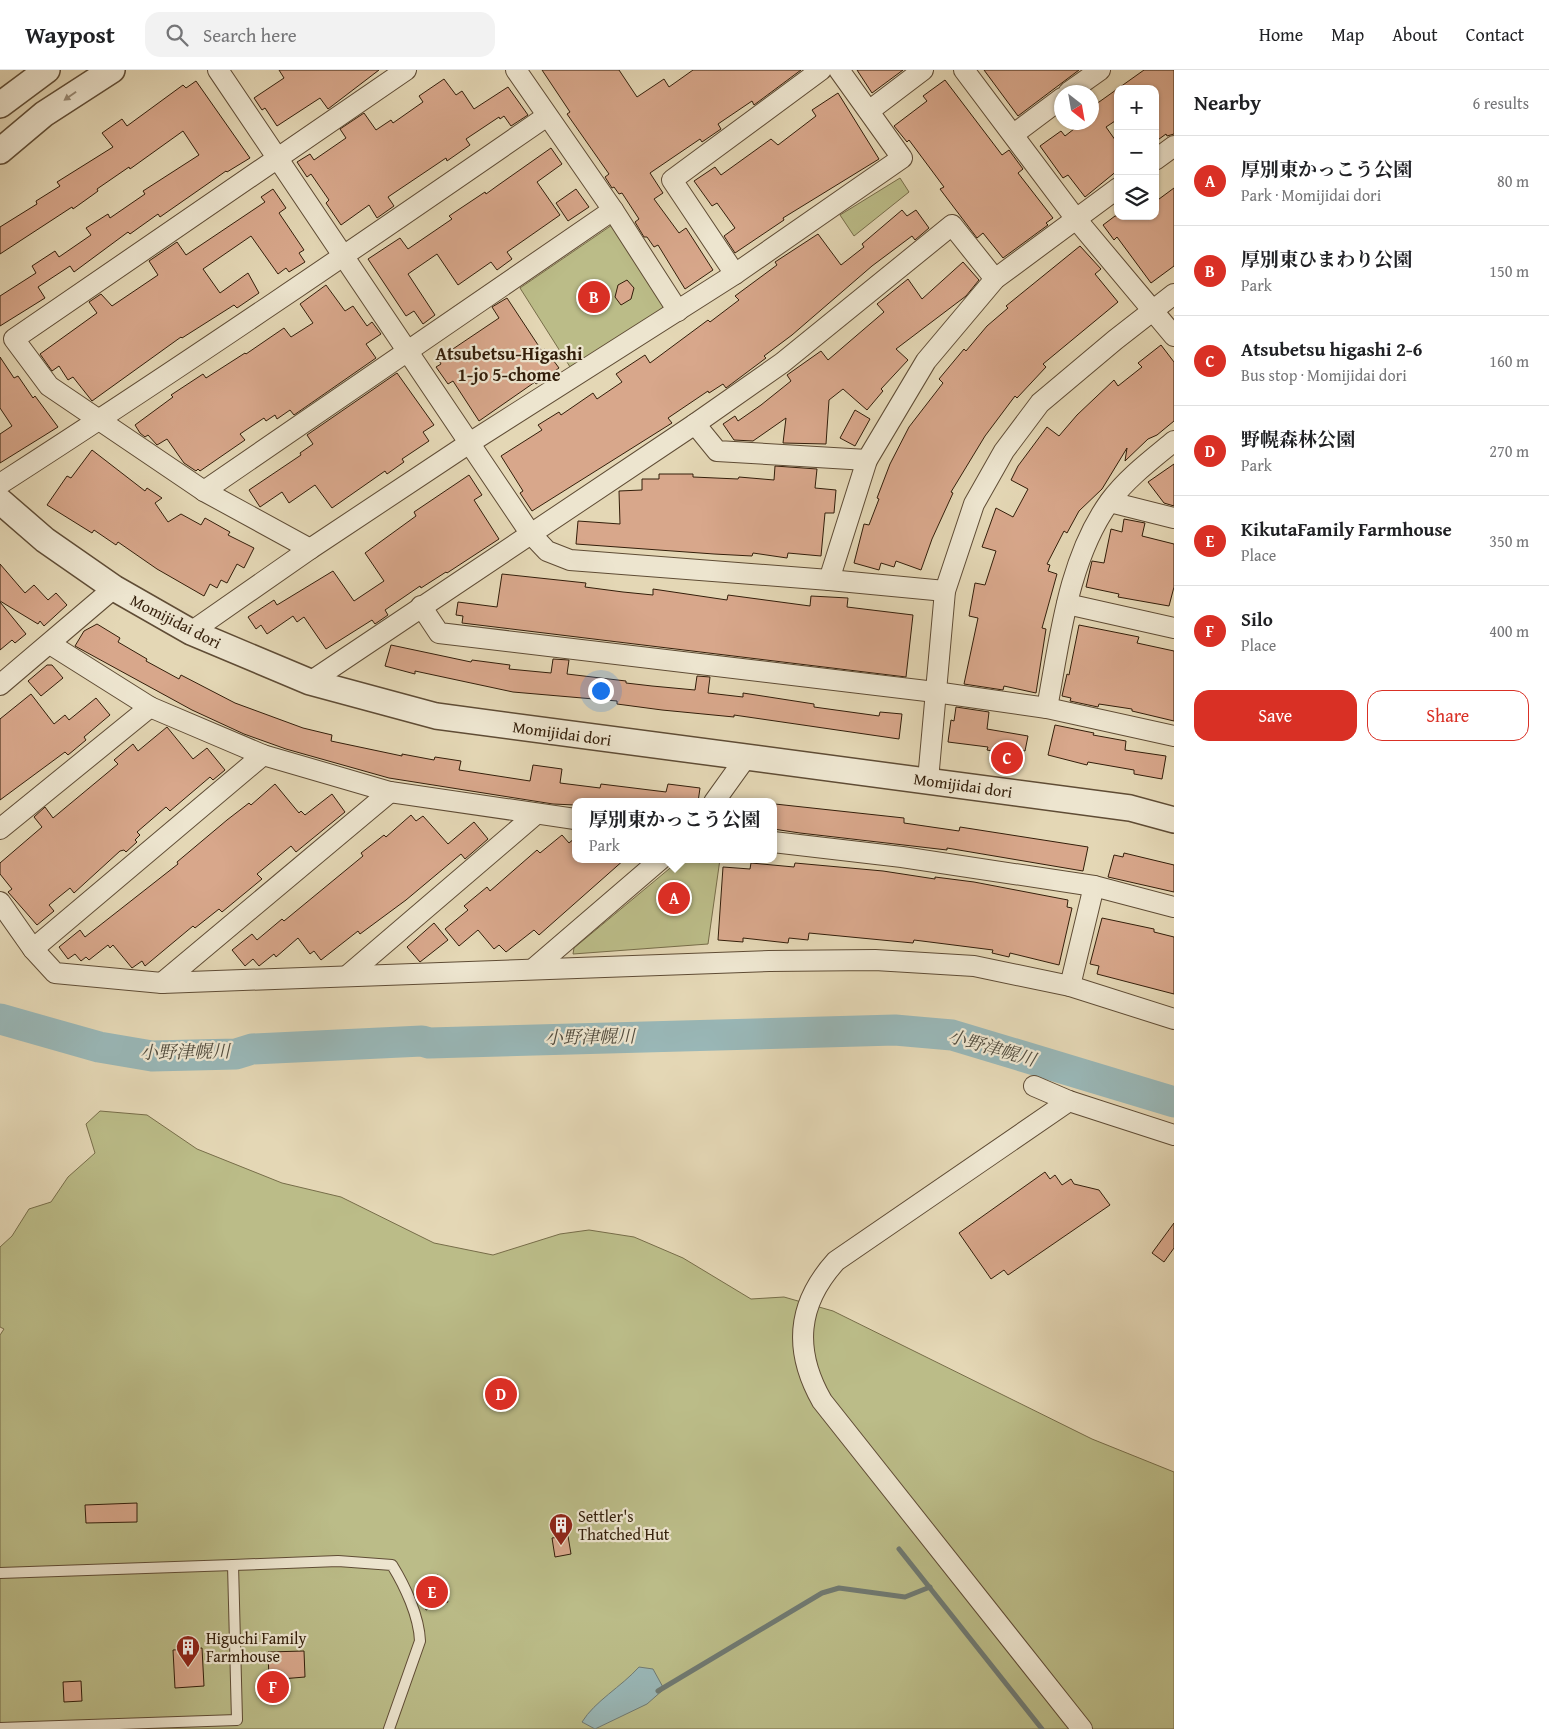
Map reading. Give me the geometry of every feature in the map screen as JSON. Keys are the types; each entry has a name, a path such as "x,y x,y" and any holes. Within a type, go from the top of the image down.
{"street":[{"path":"0,105 47,70"},
{"path":"0,151 44,114 112,70"},
{"path":"218,70 530,533 547,551 570,560 829,580 946,592"},
{"path":"310,548 204,491 49,386 14,339 406,70"},
{"path":"516,70 613,210 678,311"},
{"path":"735,274 672,180 821,70"},
{"path":"191,632 310,548 470,442 735,274 902,158 839,70"},
{"path":"869,112 923,70"},
{"path":"964,70 1014,134 1076,219 1174,336"},
{"path":"1079,85 1100,70"},
{"path":"1014,134 1054,104"},
{"path":"0,484 100,420 344,256 547,116"},
{"path":"1159,157 1174,146"},
{"path":"829,580 867,460 926,362 995,279 1114,191"},
{"path":"204,491 613,210"},
{"path":"310,682 695,424 782,363 947,218 995,279"},
{"path":"928,780 946,592 974,504 1004,451 1040,403 1115,340 1174,294"},
{"path":"695,424 717,451 867,460"},
{"path":"1047,708 1067,604 1081,556 1110,502 1138,471 1174,441"},
{"name":"Momijidai dori","path":"0,501 45,540 114,588 191,632 310,682 436,716 1130,808 1174,820"},
{"path":"1110,502 1174,518"},
{"path":"0,686 114,588"},
{"path":"1067,604 1174,628"},
{"path":"421,606 439,633 936,692 1047,708 1174,736"},
{"path":"50,644 150,706 263,755 390,792 572,820"},
{"path":"0,828 150,706"},
{"path":"33,949 263,755"},
{"path":"717,798 747,756"},
{"path":"162,983 390,792"},
{"path":"348,975 535,815"},
{"path":"777,842 902,857 1094,886 1174,907"},
{"path":"533,969 656,863"},
{"path":"1070,986 1094,886"},
{"path":"0,902 33,949 55,973 162,983 768,961 875,960 974,966 1070,986 1174,1019"},
{"path":"1034,1086 1069,1101 1174,1135"},
{"path":"1069,1101 836,1261 816,1288 804,1320 802,1336 807,1370 822,1400 1082,1729"}],"lane":[{"path":"0,1573 338,1560 392,1565 401,1580 419,1632 420,1641 389,1729"},
{"path":"0,1728 238,1725 233,1565"}],"green space":[{"path":"900,178 909,192 854,236 840,215"},
{"path":"612,225 669,307 572,370 520,288"},
{"path":"676,863 719,863 708,944 573,954 574,948"},
{"path":"100,1111 147,1115 197,1149 282,1183 341,1197 434,1243 493,1255 560,1234 589,1230 634,1237 683,1258 751,1299 784,1297 833,1311 1092,1439 1174,1472 1174,1729 0,1729 0,1335 4,1329 0,1327 0,1247 12,1236 29,1209 51,1202 68,1177 95,1153 86,1124"}],"water":[{"path":"639,1667 653,1669 664,1689 647,1704 595,1729 582,1722 594,1707"}],"building":[{"path":"279,70 379,70 328,109 320,98 277,126 265,108 262,110 254,98 284,78"},
{"path":"542,70 619,70 637,97 664,79 669,87 693,70 801,70 754,105 752,101 718,124 721,129 702,142 700,139 650,173 663,193 654,199 679,233 686,228 713,270 685,289 658,245 654,247 647,237 644,237 635,222 639,219 622,193 619,194 614,187 612,188 605,177 609,174 567,114 570,112"},
{"path":"857,70 903,70 872,93"},
{"path":"984,70 1079,70 1059,85 1054,85 1054,89 1018,116"},
{"path":"1144,70 1174,70 1174,134 1167,136 1166,134 1159,139 1159,85 1123,85"},
{"path":"444,79 456,95 462,91 474,109 508,87 528,115 511,126 504,116 500,119 499,117 466,139 470,145 447,161 446,158 388,197 394,206 377,218 369,205 341,225 326,203 329,200 311,174 307,177 297,162 310,154 314,160 346,138 340,129 364,113 376,130 391,120 393,123 423,102 419,96"},
{"path":"945,80 1002,155 1009,150 1023,169 1018,173 1053,218 1046,223 1048,225 1003,258 983,233 977,238 940,189 944,187 909,140 907,142 894,126 927,101 923,96"},
{"path":"196,81 250,158 226,171 160,217 158,214 130,234 128,232 74,272 70,266 38,287 45,298 0,326 0,296 36,273 32,266 55,251 59,257 91,235 86,228 108,214 110,218 145,194 143,191 199,155 183,131 130,169 129,167 97,189 98,191 73,209 72,207 0,254 0,227 37,204 36,201 60,186 57,182 113,147 102,133 122,119 127,126 183,85 186,88"},
{"path":"1114,91 1114,122 1106,127 1114,138 1114,173 1085,197 1068,175 1063,178 1040,146 1061,131 1065,136 1073,130 1099,130 1099,102"},
{"path":"838,93 879,159 783,218 784,220 735,253 724,236 735,228 717,203 712,206 694,181 715,167 721,175 771,139 778,145 816,116 812,110"},
{"path":"551,148 562,164 537,182 560,215 507,252 512,259 497,270 491,262 458,285 437,254 408,274 435,315 423,324 414,311 406,316 368,259 400,238 408,249 452,219 449,216 485,192 486,194"},
{"path":"1174,188 1174,266 1151,283 1117,237 1114,240 1103,225 1114,217 1114,220 1159,220 1159,199"},
{"path":"273,189 286,208 279,213 304,250 299,253 305,262 289,272 286,268 278,274 251,236 203,269 220,293 248,273 259,293 237,308 234,305 181,337 92,401 73,377 68,380 59,366 52,371 40,354 97,313 89,302 101,294 112,306 158,275 149,261 177,242 186,255 265,202 261,197"},
{"path":"576,189 589,207 568,221 556,203"},
{"path":"902,210 907,216 916,210 929,228 915,240 912,236 872,266 792,335 764,356 766,358 726,388 723,384 709,393 708,391 668,418 672,423 532,511 520,493 523,491 501,456 542,430 538,425 559,412 561,415 593,393 597,399 622,382 616,374 645,355 650,363 708,320 710,322 739,300 735,296 777,265 775,262 818,234 841,265 864,247 862,244"},
{"path":"1080,246 1101,269 1095,274 1118,302 1043,364 1046,367 1017,398 1015,396 985,436 951,492 953,493 932,539 921,570 896,561 894,567 881,563 879,570 854,563 864,524 869,525 890,464 909,427 943,383 939,379 964,349 966,351 987,326 1008,308 1006,306"},
{"path":"963,262 979,280 966,296 896,349 908,360 881,389 883,391 867,410 843,389 829,400 826,444 783,443 786,418 753,441 734,440 723,424 735,416 738,421 761,405 791,381 787,375 821,351 828,360 884,312 877,304 908,279 922,299"},
{"path":"627,280 634,288 631,299 621,305 615,297 618,285"},
{"path":"326,285 345,311 353,306 367,326 372,322 381,334 366,344 376,358 294,415 290,410 277,419 275,415 266,421 264,418 240,434 245,440 200,471 198,469 196,471 184,463 167,439 157,445 148,435 145,437 140,433 135,425 173,397 171,395 203,374 206,378 284,328 291,337 313,323 300,304"},
{"path":"507,298 542,351 545,349 559,368 536,384 535,382 479,421 453,381 448,384 436,367 441,364 438,359 499,318 492,307"},
{"path":"1161,345 1174,362 1174,421 1157,435 1148,439 1125,461 1127,448 1102,489 1079,511 1067,533 1064,531 1047,564 1050,565 1048,571 1057,574 1042,628 1046,629 1036,693 1004,686 1003,690 964,684 978,618 969,616 975,583 985,585 996,551 982,547 996,508 1013,517 1028,489 1011,480 1018,466 1047,427 1059,436 1077,415 1114,380 1118,386 1142,367 1138,363"},
{"path":"0,357 14,378 18,376 33,398 35,396 58,427 0,463 0,434 12,426 0,408"},
{"path":"397,373 434,425 423,432 429,441 402,459 404,462 387,474 385,471 332,508 315,485 289,503 282,492 260,507 249,490 301,455 300,453 313,444 307,435"},
{"path":"855,410 870,419 855,446 840,438"},
{"path":"92,450 145,491 147,488 162,498 155,503 168,522 181,514 201,525 205,518 230,532 228,535 254,548 244,568 237,564 227,583 221,580 217,588 210,584 204,596 157,569 118,542 116,545 94,530 92,533 47,505 67,476 71,478"},
{"path":"1174,464 1174,506 1164,503 1148,482"},
{"path":"775,466 817,469 815,488 836,490 834,513 825,513 821,556 788,553 787,558 753,553 752,556 576,544 578,521 620,524 619,491 642,490 642,479 659,479 659,474 693,474 693,477 738,479 739,477 774,480"},
{"path":"469,475 482,495 474,500 499,539 447,573 421,588 420,586 385,610 388,615 375,624 372,620 326,649 304,617 297,622 293,616 267,634 261,625 256,629 248,617 274,600 277,605 333,571 354,601 384,581 365,553 416,516 414,512"},
{"path":"1124,519 1145,523 1142,536 1174,544 1174,587 1169,606 1118,597 1119,594 1086,587 1092,561 1104,563 1111,529 1122,532"},
{"path":"0,564 25,593 34,585 48,600 56,593 67,605 44,626 40,621 38,624 0,601"},
{"path":"502,574 586,583 585,587 623,592 653,595 653,589 727,600 728,595 810,606 811,596 848,598 847,607 913,615 906,677 462,623 463,616 456,615 458,602 497,607"},
{"path":"0,602 26,634 15,643 12,640 0,650"},
{"path":"97,624 120,638 118,642 147,659 146,661 179,679 181,675 235,703 303,728 332,735 331,741 402,756 402,754 434,760 435,757 461,761 459,770 530,781 533,765 562,769 560,783 600,788 601,784 666,792 668,784 700,788 699,798 572,798 572,805 553,804 389,778 286,749 244,734 192,710 75,646 84,631"},
{"path":"1079,625 1139,637 1137,643 1174,651 1174,721 1132,711 1132,709 1099,704 1098,707 1070,701 1071,698 1062,696 1067,674 1069,675"},
{"path":"391,645 471,662 472,660 510,665 509,669 551,673 553,659 569,660 567,674 652,686 695,690 697,676 710,677 708,693 743,697 743,693 814,704 814,707 879,716 880,712 902,714 899,739 734,715 734,717 662,710 617,704 617,701 513,692 415,671 415,674 385,666"},
{"path":"47,665 52,665 63,678 41,696 28,681"},
{"path":"31,694 54,724 65,715 69,720 96,698 110,715 84,737 86,740 68,755 65,752 0,800 0,719"},
{"path":"956,707 989,712 987,729 1028,736 1025,751 1016,749 1015,755 987,750 988,747 948,742 951,720 954,721"},
{"path":"1055,725 1126,741 1125,750 1166,756 1162,779 1134,774 1134,770 1088,762 1087,765 1048,755"},
{"path":"167,727 193,759 207,748 225,770 213,780 210,777 170,811 166,807 137,832 140,835 135,840 137,842 126,852 124,850 120,851 74,893 70,888 49,905 54,911 37,925 8,892 12,889 0,874 0,863 42,827 34,817 45,807 53,818 118,764 114,760 133,744 138,751"},
{"path":"275,784 299,813 301,811 305,815 332,794 345,812 296,852 291,846 257,874 262,879 222,912 219,909 195,928 193,926 145,966 142,961 132,968 113,945 110,948 108,945 89,960 86,957 81,961 75,954 68,959 59,947 80,930 85,937 178,864 177,862 227,820 249,803 251,805"},
{"path":"777,804 904,818 904,823 959,831 960,827 1088,847 1083,871 947,848 947,850 777,830"},
{"path":"411,815 416,821 423,816 448,844 474,822 488,839 465,859 461,854 406,900 360,934 358,931 321,960 314,951 310,954 298,938 276,957 274,954 259,966 253,959 245,966 232,950 252,934 257,940 282,919 284,921 363,856 361,853 384,835 386,837"},
{"path":"562,835 569,843 572,840 572,863 620,863 539,935 534,930 506,952 499,945 494,949 478,930 459,946 445,929 468,910 464,906 487,887 490,891 537,850 540,853"},
{"path":"1124,853 1174,865 1174,892 1108,877 1114,855 1123,857"},
{"path":"751,863 794,867 795,863 883,871 935,879 935,877 974,882 1068,900 1067,907 1072,908 1059,965 1010,953 1009,957 992,953 993,950 914,940 913,943 809,933 808,940 789,938 788,943 743,938 743,942 718,940 723,867 750,869"},
{"path":"1102,918 1154,929 1154,932 1174,937 1174,994 1097,974 1099,966 1090,964"},
{"path":"434,923 448,940 420,962 407,947"},
{"path":"1045,1172 1050,1179 1055,1175 1062,1185 1071,1179 1074,1184 1099,1190 1110,1205 1008,1275 1004,1270 991,1279 959,1233"},
{"path":"1174,1223 1174,1248 1164,1262 1152,1253"},
{"path":"137,1503 137,1522 86,1523 85,1505"},
{"name":"Settler's Thatched Hut","path":"568,1536 571,1554 555,1557 552,1538"},
{"path":"438,1575 448,1602 426,1610 417,1582"},
{"name":"Higuchi Family Farmhouse","path":"202,1648 204,1686 175,1688 173,1650"},
{"path":"304,1651 305,1677 269,1680 268,1652"},
{"path":"81,1681 82,1701 64,1702 63,1682"}],"waterway":[{"name":"小野津幌川","path":"0,1019 99,1047 152,1056 236,1054 252,1049 422,1041 429,1043 895,1030 952,1035 1174,1102"},
{"path":"899,1549 1042,1729"},
{"path":"658,1691 822,1593 839,1588 905,1597 930,1587"}],"place":[{"name":"厚別東ひまわり公園","path":"594,297"},
{"name":"Atsubetsu higashi 2-6","path":"1007,758"},
{"name":"厚別東かっこう公園","path":"674,898"},
{"name":"野幌森林公園","path":"501,1394"},
{"name":"Settler's Thatched Hut","path":"561,1546"},
{"name":"KikutaFamily Farmhouse","path":"432,1592"},
{"name":"Higuchi Family Farmhouse","path":"188,1668"},
{"name":"Silo","path":"273,1687"}],"district":[{"name":"Atsubetsu-Higashi 1-jo 5-chome","path":"509,364"}]}
